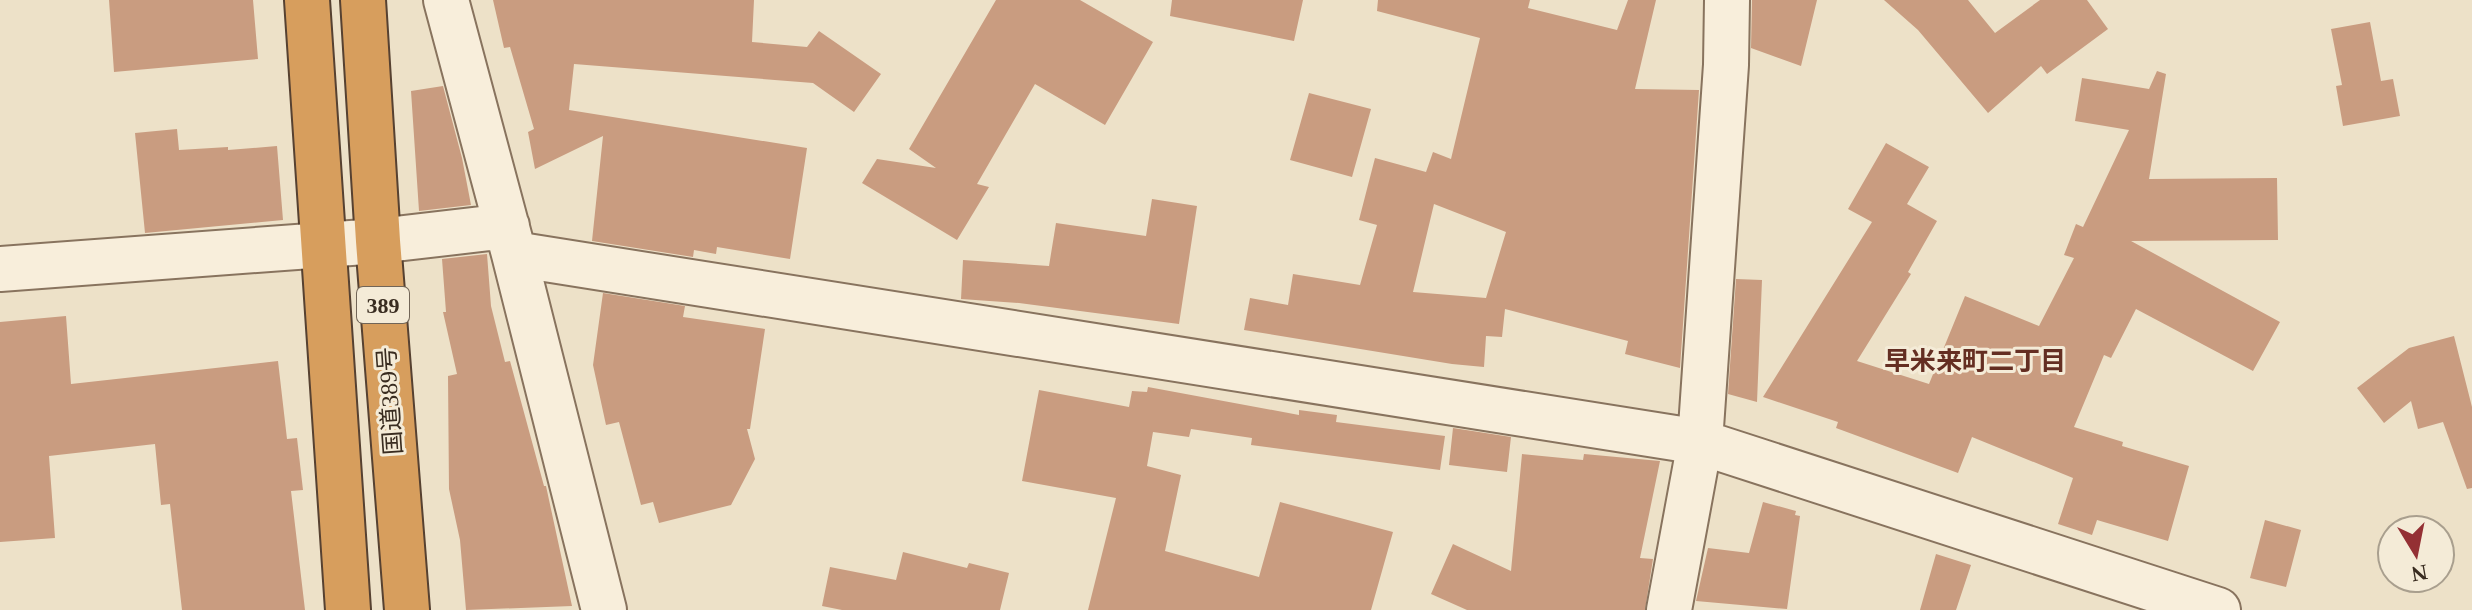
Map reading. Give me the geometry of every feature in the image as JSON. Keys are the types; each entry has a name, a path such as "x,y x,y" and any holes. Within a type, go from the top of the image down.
{"highway":[{"name":"389","path":"307,0 348,610"},
{"name":"国道389号","path":"363,0 407,610"}],"street":[{"path":"446,0 511,240 604,610"},
{"path":"1669,610 1700,442 1726,65 1727,0"},
{"path":"0,269 378,241 511,240 1700,442 2218,610"}],"building":[{"path":"109,0 253,0 258,59 114,72"},
{"path":"493,0 754,0 752,42 807,47 819,31 881,74 854,112 813,83 574,64 569,110 807,148 790,259 717,247 716,254 694,250 693,257 592,241 603,136 535,169 528,132 534,129 510,47 504,48"},
{"path":"996,0 1080,0 1153,42 1105,125 1035,84 977,184 989,187 957,240 862,183 877,159 936,168 909,149"},
{"path":"1172,0 1303,0 1294,41 1170,16"},
{"path":"1378,0 1530,0 1528,8 1617,30 1628,0 1656,0 1635,89 1699,90 1680,368 1625,354 1628,341 1505,309 1502,337 1486,336 1484,367 1244,330 1250,298 1288,305 1293,274 1360,285 1377,225 1359,220 1375,158 1426,172 1433,152 1451,159 1480,38 1377,11","holes":["1434,204 1506,232 1486,298 1413,292"]},
{"path":"1752,0 1817,0 1801,66 1751,48"},
{"path":"1884,0 1968,0 1995,33 2040,0 2087,0 2108,29 2047,74 2041,66 1988,113 1918,30"},
{"path":"2370,22 2381,81 2393,79 2400,116 2343,126 2336,86 2342,85 2331,29"},
{"path":"2157,71 2166,74 2149,179 2277,178 2278,240 2131,241 2280,322 2253,371 2136,309 2111,358 2104,355 2074,427 2123,442 2122,446 2189,466 2168,541 2097,520 2092,535 2058,524 2073,478 1972,437 1958,473 1836,428 1838,422 1763,397 1872,222 1848,209 1886,143 1929,167 1907,204 1937,221 1908,272 1911,274 1857,361 1929,384 1965,296 2039,326 2074,258 2064,255 2076,224 2083,227 2129,130 2075,121 2082,78 2149,89"},
{"path":"443,86 471,205 419,211 411,91"},
{"path":"1309,93 1371,109 1352,177 1290,160"},
{"path":"177,129 179,150 277,146 283,220 145,233 135,133"},
{"path":"1152,199 1197,206 1179,324 1019,303 961,299 963,260 1049,266 1056,223 1146,236"},
{"path":"487,254 491,306 505,362 510,361 546,486 572,606 466,610 460,540 449,489 448,376 457,374 443,312 446,312 442,259"},
{"path":"1736,279 1762,280 1757,402 1728,394"},
{"path":"603,293 685,306 683,317 765,329 750,429 747,429 755,459 731,505 659,523 653,502 641,505 619,422 606,425 593,365"},
{"path":"66,316 71,384 278,361 287,439 297,438 303,490 291,491 305,610 182,610 170,504 161,505 155,444 49,456 55,538 0,542 0,322"},
{"path":"2454,336 2472,407 2472,488 2467,489 2443,422 2418,429 2411,401 2384,423 2357,388 2409,348"},
{"path":"1148,387 1299,415 1299,410 1337,415 1336,422 1445,436 1440,470 1251,445 1252,438 1191,429 1189,437 1153,432 1147,466 1181,475 1165,551 1259,577 1280,502 1393,532 1371,610 1088,610 1116,498 1022,481 1039,390 1129,407 1132,391 1147,392"},
{"path":"1453,428 1511,437 1507,472 1449,465"},
{"path":"1522,454 1583,460 1584,454 1660,461 1640,558 1653,559 1645,610 1467,610 1431,594 1453,544 1511,571"},
{"path":"1763,502 1796,511 1795,515 1800,516 1787,609 1696,601 1708,548 1749,553"},
{"path":"2265,520 2301,530 2286,587 2250,578"},
{"path":"903,552 967,568 969,563 1009,573 1000,610 842,610 822,606 830,567 896,580"},
{"path":"1936,554 1971,565 1956,610 1920,610"}],"district":[{"name":"早米来町二丁目","path":"1975,361"}]}
